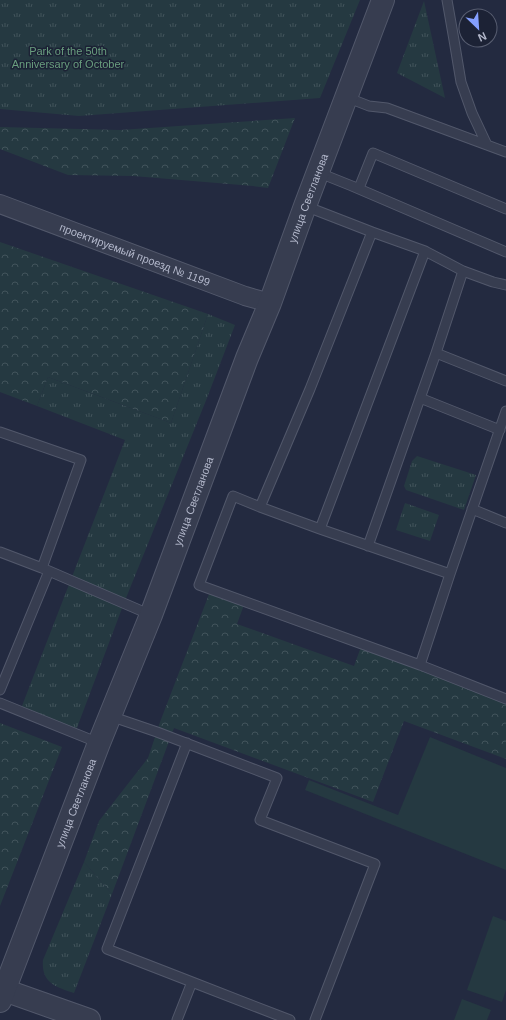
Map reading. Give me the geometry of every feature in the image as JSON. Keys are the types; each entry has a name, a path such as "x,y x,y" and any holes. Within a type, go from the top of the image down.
{"street":[{"name":"улица Светланова","path":"1,993 151,615 240,378 270,303 317,172 383,0"},
{"name":"проектируемый проезд № 1199","path":"0,204 245,296 270,303"},
{"path":"1,993 89,1020"}],"lane":[{"path":"447,0 460,82 472,113 488,145"},
{"path":"346,97 369,106 387,108 506,152"},
{"path":"359,188 373,152 506,209"},
{"path":"317,172 359,188 506,252"},
{"path":"305,206 425,251 463,271 506,285"},
{"path":"260,507 310,389 372,232"},
{"path":"320,529 425,251"},
{"path":"368,546 436,353 463,271"},
{"path":"436,353 506,380"},
{"path":"420,398 500,430"},
{"path":"420,665 506,411"},
{"path":"0,432 81,460 46,570 0,690"},
{"path":"450,574 320,529 233,496 199,585 420,665 506,699"},
{"path":"472,509 506,523"},
{"path":"0,552 151,615"},
{"path":"0,703 99,743"},
{"path":"110,716 157,732 277,778 260,820 375,864 315,1020"},
{"path":"187,744 107,950 290,1020"},
{"path":"177,1020 192,982"}],"green space":[{"name":"Park of the 50th Anniversary of October","path":"0,0 360,0 320,98 79,116 0,109"},
{"path":"424,1 445,98 397,73"},
{"path":"295,118 268,188 133,176 68,175 0,149 0,127 120,130"},
{"path":"0,242 208,314 171,423 48,377 37,406 0,392"},
{"path":"208,314 235,325 124,603 75,733 20,711 125,440 37,406 48,377 171,423"},
{"path":"417,456 476,475 464,510 406,490 404,486 412,461"},
{"path":"405,503 439,515 430,541 396,530"},
{"path":"211,589 245,602 237,624 354,666 362,644 506,699 506,759 404,721 373,802 174,728 112,894 84,862 99,821 148,758 160,722"},
{"path":"0,723 62,747 0,906"},
{"path":"430,737 506,768 506,870 305,790 309,780 398,815"},
{"path":"84,862 112,894 74,993 61,989 47,979 44,974 43,960"},
{"path":"493,916 506,921 506,990 502,1002 467,990"},
{"path":"462,999 491,1010 487,1020 454,1020"}]}
